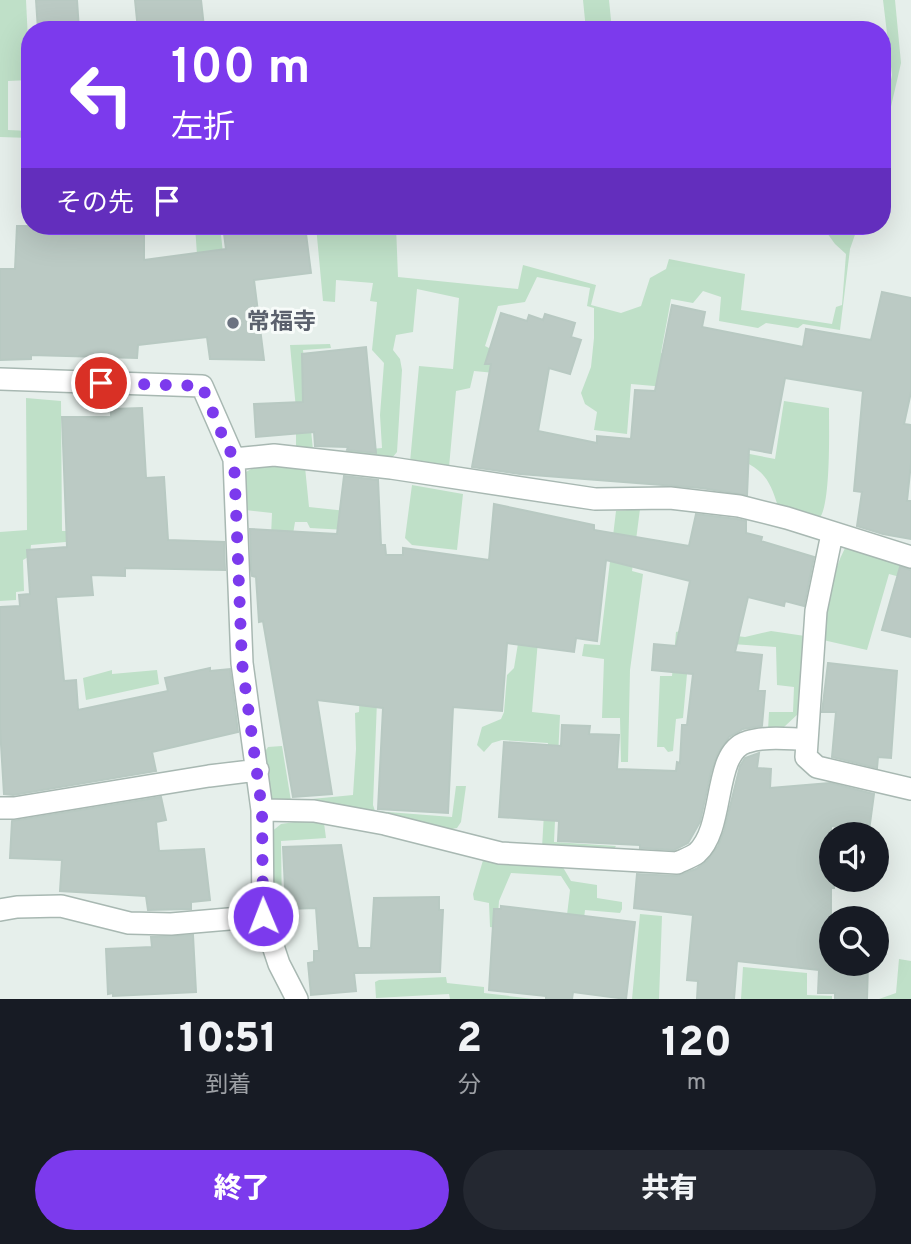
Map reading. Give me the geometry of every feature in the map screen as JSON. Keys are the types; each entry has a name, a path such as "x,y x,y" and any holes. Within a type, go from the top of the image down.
{"street":[{"path":"0,379 202,386 234,459 242,663 262,810 263,916 279,964 297,999"},
{"path":"234,459 274,455 391,468 595,499 670,498 739,506 787,518 911,557"},
{"path":"832,534 816,611 806,757 817,767 911,789"},
{"path":"262,810 314,811 385,824 500,853 677,863 697,853 711,833 726,762 733,751 745,742 807,739"},
{"path":"0,808 258,770"},
{"path":"0,910 61,906 128,923 160,924 263,916"}],"green space":[{"path":"0,0 26,0 27,21 21,21 21,80 8,81 8,130 21,131 21,138 0,137"},
{"path":"583,0 609,0 611,21 585,21"},
{"path":"883,0 895,0 901,63 891,107 891,21 886,21"},
{"path":"196,235 221,235 226,280 199,283"},
{"path":"317,235 396,235 398,277 518,289 523,265 596,285 591,305 621,313 641,306 650,278 666,269 669,259 745,274 741,310 832,324 836,307 842,305 846,254 828,235 855,235 850,249 840,330 803,324 798,328 766,323 758,328 719,321 721,297 703,291 693,303 671,299 661,353 699,363 700,390 631,384 627,434 594,430 597,412 585,404 581,393 591,367 594,338 594,308 587,306 590,288 537,277 525,302 498,306 485,346 493,350 495,373 474,371 470,388 456,391 449,467 410,462 419,366 453,369 459,298 417,289 413,332 396,335 393,350 400,359 402,370 397,452 392,458 328,453 382,448 380,415 384,363 372,350 377,302 370,301 373,283 336,280 335,302 323,301"},
{"path":"330,344 331,348 303,350 313,450 296,449 296,409 290,345"},
{"path":"26,398 61,401 62,531 89,531 88,540 31,545 30,556 23,560 24,591 16,592 16,600 0,601 0,532 27,530"},
{"path":"784,401 829,408 826,499 819,519 778,507 771,487 762,474 756,468 729,455 729,450 775,459"},
{"path":"274,464 305,467 309,507 365,513 365,531 310,528 307,522 295,522 292,540 271,536 272,513 245,510 244,473 255,467"},
{"path":"412,485 463,494 457,550 412,545 405,538"},
{"path":"640,509 632,571 643,574 630,670 628,762 621,762 620,718 602,718 604,659 582,656 584,644 600,645 616,511"},
{"path":"846,546 911,565 911,580 889,574 867,650 823,640 830,592 836,568"},
{"path":"540,616 532,712 560,715 554,842 616,846 613,850 542,848 548,743 502,740 492,743 484,752 477,745 482,727 501,719 504,712 507,675 514,668 521,625"},
{"path":"685,630 745,637 771,631 805,636 799,713 784,727 768,730 769,712 793,712 794,687 777,685 776,647 690,641 683,718 676,719 673,751 668,752 664,747 657,747 660,676 672,676 676,632"},
{"path":"362,643 377,701 373,805 375,811 452,817 456,786 466,786 461,822 457,828 447,830 273,800 269,794 264,753 268,747 282,746 291,801 353,795 355,713 359,712"},
{"path":"112,670 112,674 157,670 159,684 86,700 83,678"},
{"path":"301,821 324,823 326,838 281,841 282,915 295,919 294,933 287,940 278,939 272,917 270,833 281,824"},
{"path":"484,857 561,864 571,881 597,885 597,898 622,902 622,909 620,913 585,910 581,947 566,923 570,890 561,876 511,873 499,901 497,928 490,927 489,903 474,900 473,894"},
{"path":"640,914 662,916 659,999 632,999"},
{"path":"899,959 911,961 911,999 879,999 896,993"},
{"path":"743,967 807,973 807,995 832,996 832,999 741,999"},
{"path":"446,977 447,983 484,987 484,993 534,999 450,999 449,994 376,998 375,982 379,980"}],"building":[{"path":"36,0 77,0 78,21 37,21"},
{"path":"135,0 201,0 203,21 137,21"},
{"path":"17,226 21,226 21,235 144,235 144,260 226,249 224,235 306,235 311,273 254,280 264,360 210,359 207,337 138,345 137,358 31,355 31,359 0,360 0,269 15,269"},
{"path":"882,292 911,298 911,392 904,424 911,425 907,501 911,501 911,539 857,526 862,492 854,491 863,391 785,378 771,453 749,449 747,495 701,488 520,474 472,467 491,364 485,364 501,313 527,321 529,315 543,320 545,314 575,323 571,337 581,340 570,374 549,368 538,431 597,443 597,436 631,439 635,390 655,391 672,305 705,312 702,327 803,347 806,329 871,340"},
{"path":"366,347 376,453 347,450 348,447 315,446 314,432 256,437 254,404 303,402 302,354"},
{"path":"142,408 146,478 164,477 168,540 224,542 225,570 125,568 125,576 91,575 93,595 56,597 64,681 76,680 78,710 168,691 165,678 210,668 210,671 230,669 238,732 152,752 156,771 13,795 4,794 0,728 0,607 20,606 19,595 30,594 27,550 67,547 62,417 111,417 111,409"},
{"path":"344,476 378,480 381,545 385,545 386,555 403,555 403,548 489,560 494,504 594,525 594,530 689,546 696,514 737,519 746,521 746,533 762,537 761,541 814,557 804,606 785,601 784,606 748,597 735,652 762,655 758,691 765,691 762,726 743,729 729,737 718,753 700,822 688,843 674,850 640,848 640,845 558,841 559,821 499,817 504,742 561,746 562,725 590,726 589,734 619,735 617,769 676,771 677,762 680,763 682,725 687,725 693,674 652,670 654,644 676,646 690,581 606,560 597,641 576,638 574,652 507,643 502,711 453,707 448,813 378,809 383,708 317,700 332,794 293,797 263,621 259,622 256,577 252,576 251,570 250,529 337,534"},
{"path":"900,567 911,570 911,637 882,630"},
{"path":"828,663 897,671 891,758 878,757 877,768 832,757 836,712 822,712"},
{"path":"759,753 757,768 771,769 770,788 830,783 874,794 870,822 819,822 819,892 831,892 831,906 819,906 819,970 737,961 734,999 697,999 698,981 687,980 693,915 634,908 637,874 677,876 696,869 707,861 718,846 724,831 740,766 745,758"},
{"path":"161,797 166,820 156,822 159,851 204,849 210,900 191,902 191,909 148,910 146,896 60,891 62,860 10,858 12,821"},
{"path":"341,845 358,948 371,948 374,898 439,897 439,910 443,910 440,972 354,973 356,991 311,995 308,963 314,962 314,951 319,951 316,908 286,909 283,847"},
{"path":"501,906 635,922 626,999 573,992 572,999 546,999 546,996 489,990 494,909 501,909"},
{"path":"193,935 196,992 113,996 113,993 108,994 106,949 152,947 151,937"},
{"path":"819,970 819,976 868,976 867,999 835,999 835,993 818,993"}],"place":[{"name":"常福寺","path":"233,323"}],"route":[{"path":"101,383 202,386 234,459 242,663 262,810 263,916"}]}
